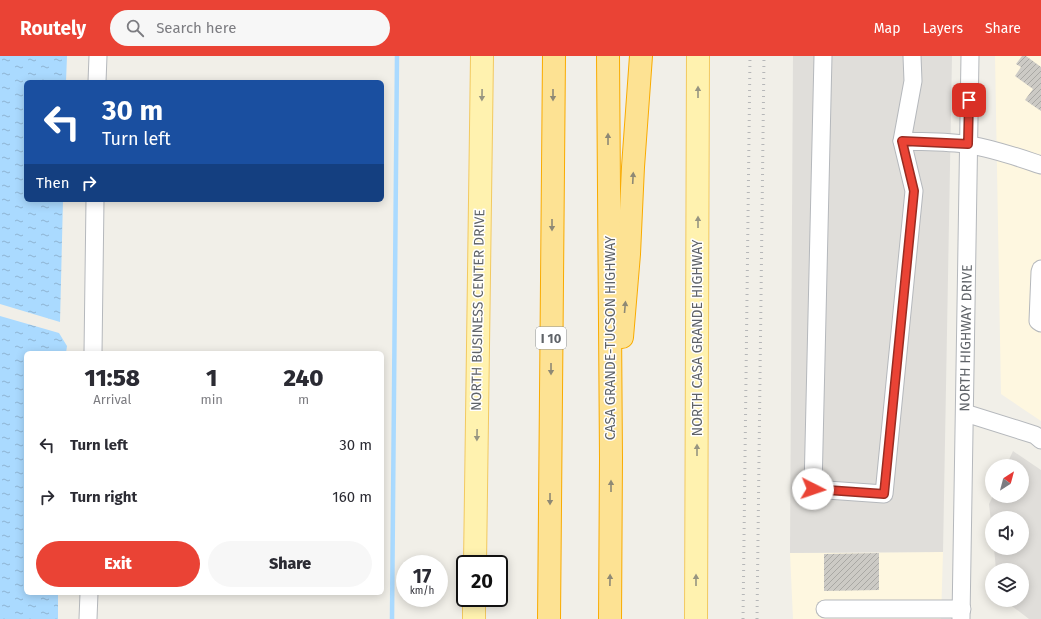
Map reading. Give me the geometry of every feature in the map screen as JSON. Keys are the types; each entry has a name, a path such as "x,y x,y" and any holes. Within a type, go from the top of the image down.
{"highway":[{"name":"I 10","path":"549,619 554,56"},
{"name":"CASA GRANDE-TUCSON HIGHWAY","path":"608,56 611,458 610,619"},
{"path":"611,458 626,293 641,56"}],"main road":[{"name":"NORTH BUSINESS CENTER DRIVE","path":"475,555 482,56"},
{"name":"NORTH CASA GRANDE HIGHWAY","path":"696,619 698,56"},
{"path":"474,607 474,619"}],"street":[{"path":"97,80 98,56"},
{"path":"823,56 813,489 884,494 914,191 902,141 913,81 912,56"},
{"name":"NORTH HIGHWAY DRIVE","path":"962,614 970,56"},
{"path":"902,141 968,144 1004,152 1041,165"},
{"path":"93,351 95,202"},
{"path":"1041,269 1038,320 1041,323"},
{"path":"965,413 1039,433"},
{"path":"88,619 89,595"},
{"path":"825,609 962,614"}],"shaded area":[{"path":"793,56 952,56 943,552 790,553"},
{"path":"995,56 1041,56 1041,421 1001,394"},
{"path":"1013,451 1025,459 1009,459"},
{"path":"1029,462 1041,470 1041,619 1029,619 1013,607 1029,607 1029,563 995,563 995,555 1029,555 1029,511 990,511 989,504 1029,503"},
{"path":"943,552 941,619 793,619 790,553"}],"water":[{"path":"0,56 67,56 66,80 24,80 24,202 63,202 60,322 0,304"},
{"path":"0,316 59,333 67,346 66,351 24,351 24,595 58,595 58,619 0,619"}],"building":[{"path":"1022,56 1026,56 1041,67 1041,111 1025,100 1033,89 1015,76 1021,67 1016,64"},
{"path":"879,553 879,590 824,591 824,554"}],"waterway":[{"path":"392,619 397,56"}],"railway":[{"path":"743,619 750,56"},
{"path":"757,619 764,56"}],"route":[{"path":"813,489 884,494 914,191 902,141 968,144 969,100"}]}
